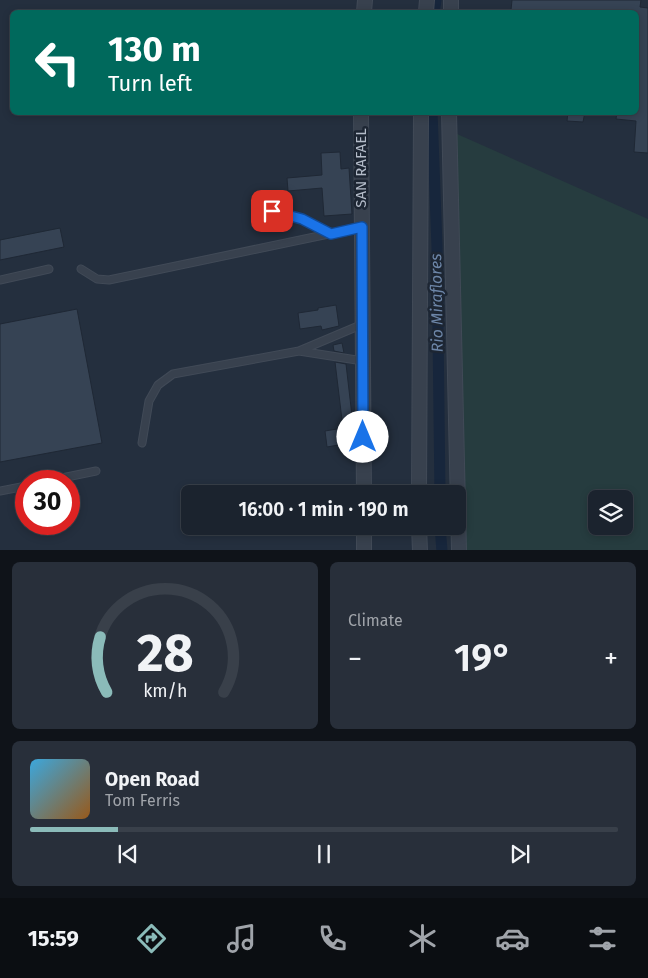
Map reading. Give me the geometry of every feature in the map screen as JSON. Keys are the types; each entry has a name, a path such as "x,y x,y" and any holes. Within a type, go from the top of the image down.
{"street":[{"name":"SAN RAFAEL","path":"361,115 364,485"},
{"path":"419,485 420,115"},
{"path":"449,115 459,550"},
{"path":"364,535 364,550"},
{"path":"420,535 420,550"}],"lane":[{"path":"272,211 302,219 331,234"},
{"path":"81,269 97,279 109,280 362,227"},
{"path":"0,280 50,269"},
{"path":"142,443 149,401 158,385 173,374 299,351 363,324"},
{"path":"299,351 363,361"},
{"path":"80,474 96,471"},
{"path":"0,491 15,488"}],"green space":[{"path":"457,134 648,219 648,550 465,550 466,485 464,485"}],"building":[{"path":"512,0 641,0 640,7 648,8 648,153 634,152 636,121 616,119 617,115 639,115 639,10 511,10"},
{"path":"568,115 584,115 583,122 567,121"},
{"path":"340,152 341,169 349,168 352,214 324,216 322,188 288,191 287,178 322,175 321,153"},
{"path":"60,228 64,247 0,260 0,240"},
{"path":"336,305 339,326 322,330 321,326 300,329 298,313"},
{"path":"77,309 102,443 0,462 0,324"},
{"path":"342,343 344,353 334,351 333,345"},
{"path":"335,362 346,364 355,442 327,447 325,431 343,428"}],"waterway":[{"name":"Rio Miraflores","path":"434,10 436,0"},
{"name":"Rio Miraflores","path":"432,115 437,247 440,485"},
{"name":"Rio Miraflores","path":"441,535 442,550"}],"route":[{"path":"272,211 302,219 317,225 331,234 362,227 363,437"}]}
